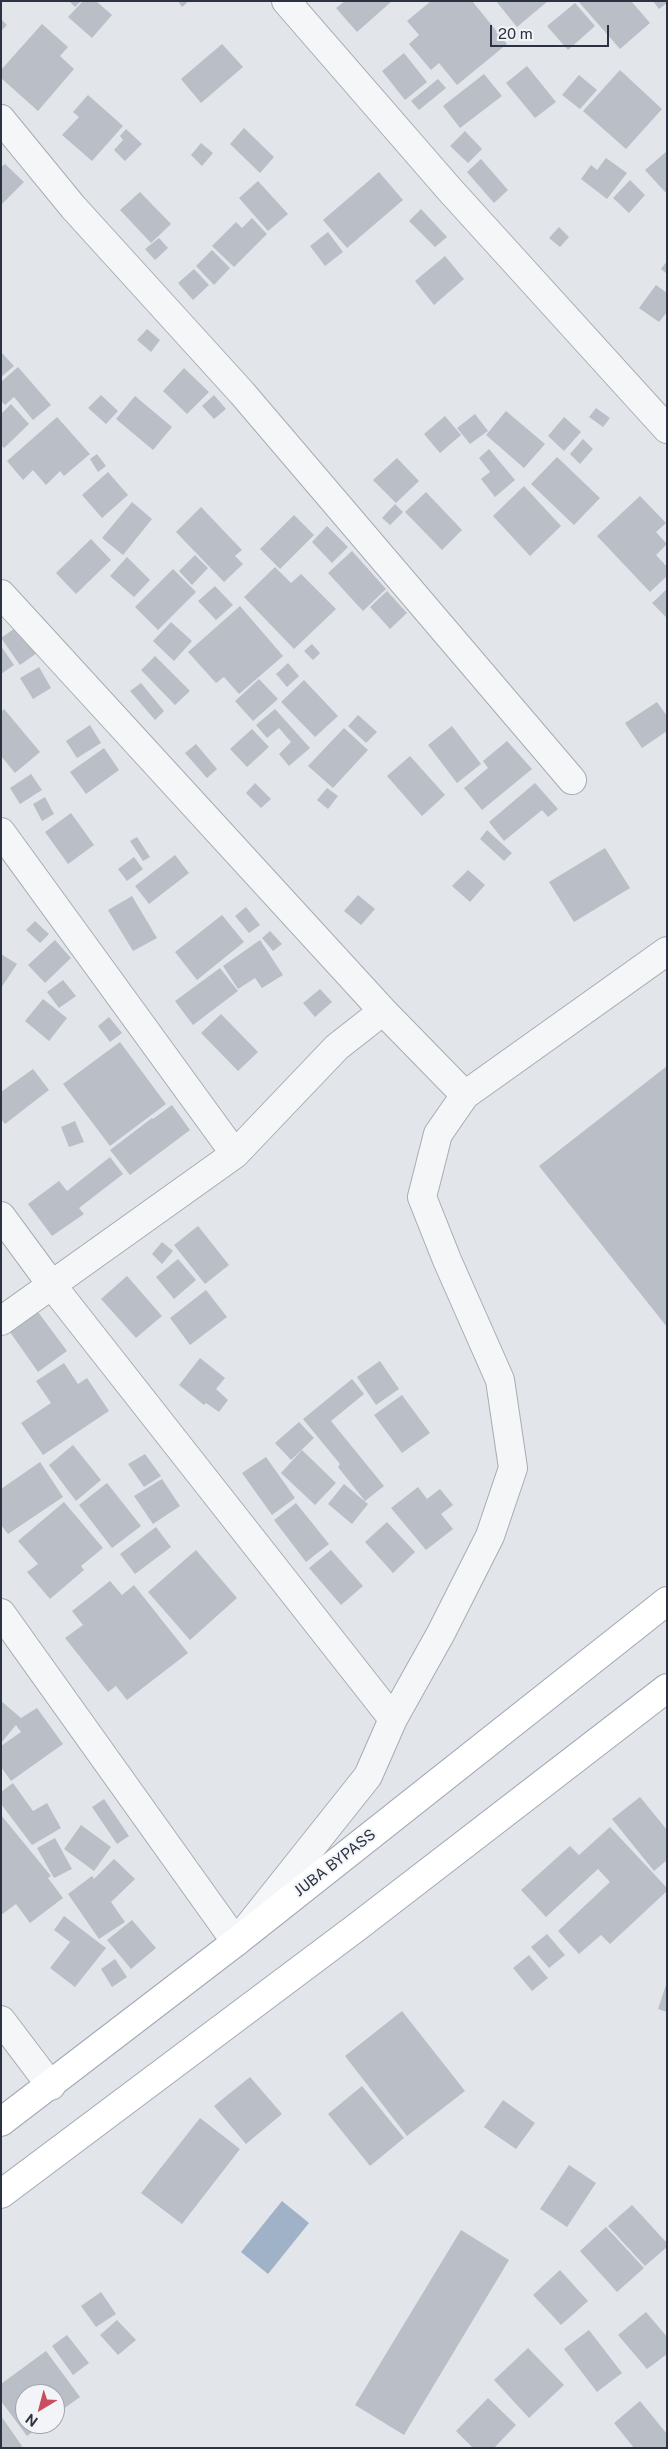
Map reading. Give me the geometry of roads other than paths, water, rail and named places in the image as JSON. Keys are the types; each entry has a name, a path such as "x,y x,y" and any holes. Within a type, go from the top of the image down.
{"main road":[{"name":"JUBA BYPASS","path":"1,2122 51,2086 236,1942 667,1601"},
{"path":"1,2194 357,1927 667,1688"}],"street":[{"path":"286,1 450,190 667,429"},
{"path":"1,119 72,207 242,393 572,780"},
{"path":"1,594 383,1012 465,1095"},
{"path":"1,832 235,1154"},
{"path":"1,1613 236,1942 368,1776 393,1719 440,1634 490,1536 513,1468 500,1380 447,1260 422,1196 438,1134 465,1095 667,951"},
{"path":"1,1320 235,1154 337,1047 383,1012"},
{"path":"1,1216 51,1284 393,1719"},
{"path":"1,2020 51,2086"}],"water":[{"path":"282,2201 309,2223 268,2274 241,2252"}]}
